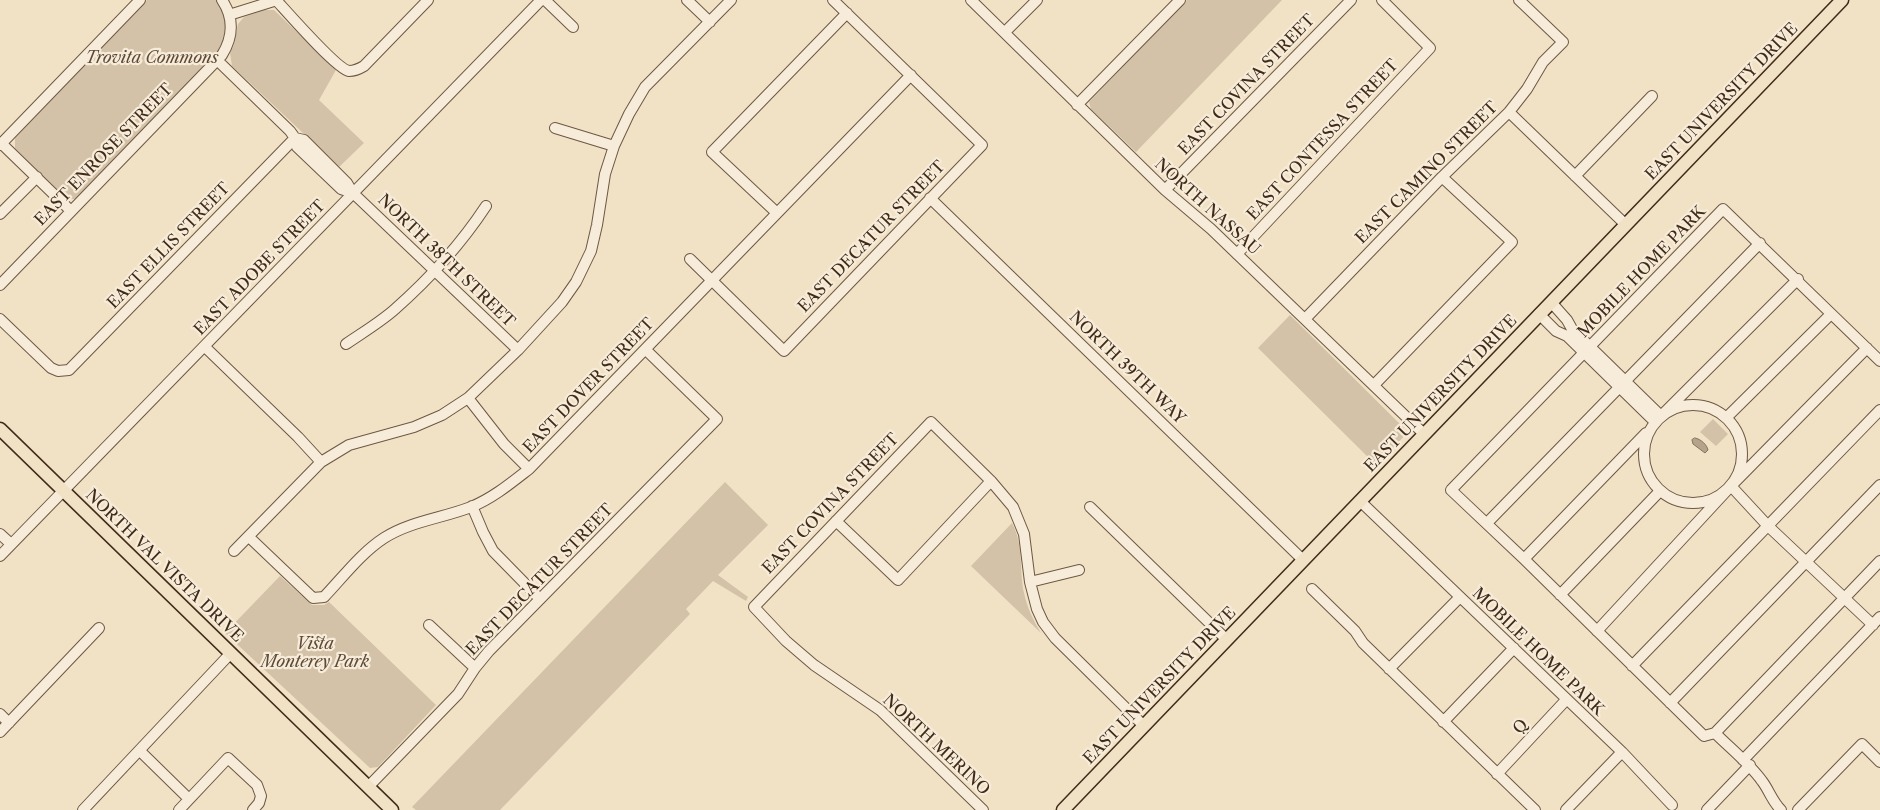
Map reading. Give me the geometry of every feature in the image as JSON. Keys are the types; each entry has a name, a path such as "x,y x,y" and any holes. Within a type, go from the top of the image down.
{"main road":[{"name":"EAST UNIVERSITY DRIVE","path":"1063,810 1842,0"},
{"name":"NORTH VAL VISTA DRIVE","path":"0,429 392,810"}],"street":[{"path":"71,211 1,144 140,0"},
{"name":"EAST ENROSE STREET","path":"0,285 217,60 228,42 231,29 229,15 222,0"},
{"path":"229,15 277,0 334,60 348,71 364,66 428,0"},
{"name":"EAST ADOBE STREET","path":"0,556 541,0"},
{"path":"545,0 574,27"},
{"path":"687,0 710,22"},
{"path":"234,552 322,462 349,445 414,427 442,415 468,398 518,350 562,302 585,267 591,251 605,174 614,146 629,114 646,87 731,0"},
{"path":"832,0 911,75"},
{"name":"NORTH NASSAU","path":"971,0 1165,190 1237,254 1424,434"},
{"path":"1005,32 1037,0"},
{"path":"1077,104 1180,0"},
{"name":"EAST COVINA STREET","path":"1165,190 1351,0"},
{"name":"EAST CONTESSA STREET","path":"1237,254 1430,48 1382,0"},
{"name":"EAST CAMINO STREET","path":"1305,319 1442,177 1509,112 1527,89 1543,62 1562,42 1519,0"},
{"path":"777,213 712,152 847,13"},
{"name":"NORTH 38TH STREET","path":"217,60 295,138 297,147 348,183 353,193 518,350"},
{"name":"EAST DECATUR STREET","path":"712,281 784,351 982,145 911,75"},
{"name":"EAST DOVER STREET","path":"249,537 314,598 324,597 370,549 385,538 423,521 472,506 492,497 529,469 911,75"},
{"path":"1575,176 1652,96"},
{"path":"1509,112 1626,225"},
{"path":"555,128 614,146"},
{"name":"EAST ELLIS STREET","path":"0,319 51,368 62,372 72,367 295,138"},
{"path":"1374,385 1512,242 1442,177"},
{"path":"1,215 37,178"},
{"name":"NORTH 39TH WAY","path":"930,198 1303,560"},
{"path":"346,344 393,311 434,270 472,227 486,206"},
{"name":"MOBILE HOME PARK","path":"1487,524 1451,490 1723,209 1798,279 1831,314 1880,360"},
{"path":"1760,243 1487,524 1704,736 1715,733 1880,561"},
{"path":"690,259 712,281"},
{"path":"1524,559 1655,422 1798,279"},
{"path":"1551,302 1567,320 1588,350 1623,384 1655,422"},
{"path":"1539,314 1556,331 1588,350"},
{"path":"1727,417 1831,314"},
{"path":"205,347 322,462"},
{"path":"1596,631 1731,486 1867,348"},
{"name":"EAST DECATUR STREET","path":"368,787 458,694 489,651 717,419 646,350"},
{"path":"468,398 504,444 529,469"},
{"path":"1687,404 1715,409 1727,417 1736,429 1742,443 1743,458 1739,473 1731,486 1719,496 1705,502 1689,504 1674,500 1660,492 1649,478 1644,462 1644,444 1655,422 1673,408 1687,404"},
{"path":"1632,666 1880,410"},
{"name":"EAST COVINA STREET","path":"754,607 931,422 991,481"},
{"path":"836,521 898,580 991,481 1013,507 1024,534 1030,582 1042,622 1055,638 1144,726"},
{"path":"1670,703 1880,485"},
{"path":"1707,810 1746,763 1876,621 1845,598 1806,562 1768,526 1731,486"},
{"path":"1560,595 1660,492"},
{"name":"MOBILE HOME PARK","path":"1360,501 1622,752 1673,808"},
{"path":"472,506 482,532 493,551 540,599"},
{"path":"1090,507 1227,640"},
{"path":"0,534 11,544"},
{"path":"1030,582 1079,570"},
{"path":"1312,589 1355,631 1363,643 1389,669 1535,810"},
{"path":"1389,669 1460,597"},
{"name":"NORTH MERINO","path":"754,607 786,641 814,665 880,710 983,810"},
{"path":"429,625 475,668"},
{"path":"0,732 99,628"},
{"path":"1443,722 1514,648"},
{"path":"83,810 230,654"},
{"name":"Q","path":"1496,774 1566,700"},
{"path":"0,714 9,723"},
{"path":"1715,733 1764,783 1775,804 1781,810"},
{"path":"1798,810 1862,744 1880,762"},
{"path":"140,750 189,799"},
{"path":"1566,810 1622,752"},
{"path":"179,810 228,758 257,785 262,796 259,803 252,810"}],"green space":[{"name":"Trovita Commons","path":"147,0 217,0 225,20 222,41 216,55 75,199 64,199 15,152 15,138"},
{"path":"1187,0 1282,0 1136,152 1091,109 1089,102"},
{"path":"263,10 274,10 336,70 319,100 364,143 339,167 232,66 230,53 238,24 244,17"},
{"path":"1290,315 1404,428 1405,435 1377,466 1258,348"},
{"path":"1713,419 1728,434 1716,446 1700,432"},
{"path":"725,482 768,525 718,575 748,597 746,601 713,581 686,609 690,614 500,810 416,810 412,807"},
{"path":"1012,523 1018,540 1025,598 1041,633 971,566"},
{"name":"Vista Monterey Park","path":"280,576 312,605 324,605 329,602 436,705 378,767 370,768 225,633"}],"shaded area":[{"path":"1695,438 1706,446 1708,450 1705,453 1693,444 1692,440"}]}
